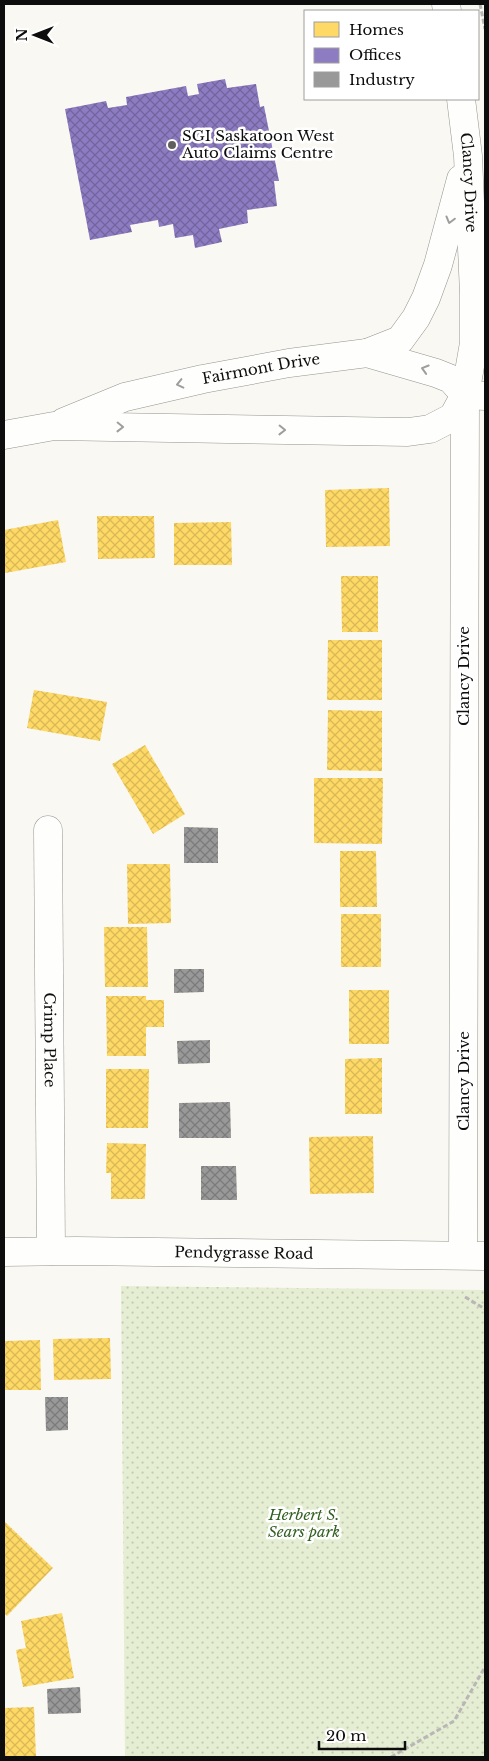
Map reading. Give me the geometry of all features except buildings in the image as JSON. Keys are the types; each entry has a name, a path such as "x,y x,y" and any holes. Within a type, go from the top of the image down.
{"street":[{"name":"Clancy Drive","path":"461,100 468,156 474,304 474,1256"},
{"path":"367,353 400,340 416,318 426,298 438,265 468,156"},
{"name":"Fairmont Drive","path":"4,435 54,426 408,432 430,429 453,417 475,395 436,373 367,353 289,363 203,379 125,397 54,426"},
{"name":"Crimp Place","path":"48,830 51,1251"},
{"name":"Pendygrasse Road","path":"4,1252 474,1256"}],"path":[{"path":"480,4 485,29"},
{"path":"465,1296 485,1309"},
{"path":"391,1757 454,1721 485,1667"}],"green space":[{"name":"Herbert S. Sears park","path":"121,1286 485,1290 485,1757 125,1757"}],"place":[{"name":"SGI Saskatoon West Auto Claims Centre","path":"172,145"}]}
